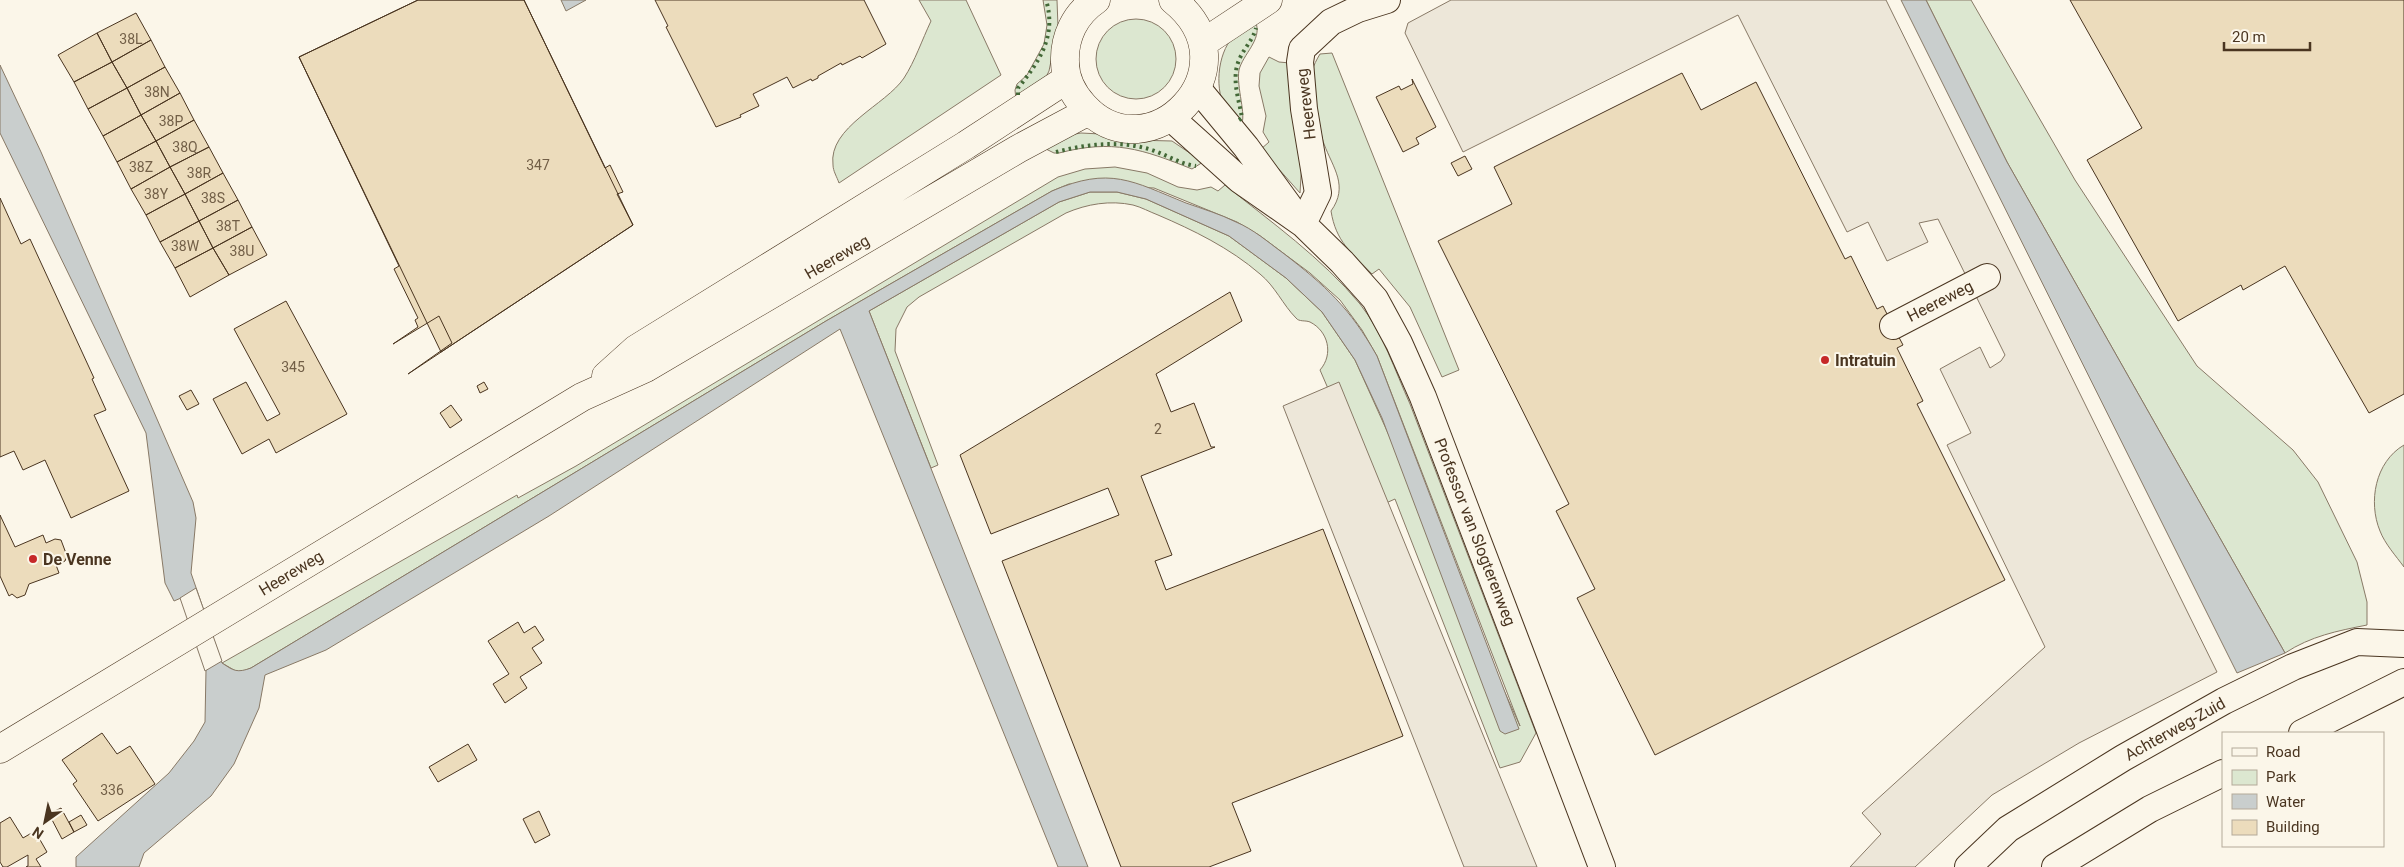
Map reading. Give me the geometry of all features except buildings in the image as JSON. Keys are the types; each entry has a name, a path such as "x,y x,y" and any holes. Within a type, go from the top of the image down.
{"main road":[{"path":"1203,43 1268,0"},
{"path":"1085,4 1066,42 1065,67 1067,79 1080,102 1089,111 1101,120 1129,128 1151,126 1171,118 1186,105 1198,89 1203,74 1203,43 1185,3"},
{"name":"Heereweg","path":"582,397 636,349 966,145 1067,79"},
{"name":"Heereweg","path":"0,749 582,397 646,368 1018,149 1089,111"}],"street":[{"name":"Heereweg","path":"1303,224 1318,194 1304,109 1300,62 1302,49 1331,22 1358,9 1387,0"},
{"name":"Professor van Slogterenweg","path":"1198,89 1246,147 1303,224 1342,262 1375,300 1399,342 1426,406 1602,867"},
{"name":"Professor van Slogterenweg","path":"1171,118 1240,180 1303,224"},
{"name":"Heereweg","path":"1893,326 1987,277"},
{"name":"Achterweg-Zuid","path":"1968,867 2008,829 2123,758 2224,701 2293,667 2357,642 2404,644"},
{"path":"2304,732 2404,682"},
{"path":"2055,867 2150,809 2222,773"}],"green space":[{"path":"919,0 966,0 1001,75 839,183 833,165 834,151 839,139 860,117 896,88 904,78 931,21"},
{"path":"1043,0 1057,0 1058,27 1049,71 1045,79 1016,100 1015,90 1017,84 1027,75 1044,44 1047,25"},
{"path":"1926,0 1971,0 2075,180 2197,366 2293,450 2318,482 2357,562 2367,602 2367,625 2314,638 2285,653 2007,162"},
{"path":"1128,19 1144,19 1165,30 1176,51 1176,67 1165,88 1144,99 1128,99 1114,93 1102,81 1096,67 1096,51 1102,37 1114,25"},
{"path":"1256,23 1257,29 1254,41 1239,70 1238,77 1243,115 1241,125 1227,111 1223,103 1220,94 1219,73 1223,53 1233,37"},
{"path":"1332,53 1459,370 1442,377 1410,307 1379,269 1372,274 1351,253 1345,246 1333,222 1331,211 1339,193 1338,177 1322,138 1312,86 1313,67 1320,54"},
{"path":"1269,57 1279,62 1290,63 1302,160 1300,193 1261,149 1269,142 1263,132 1266,116 1259,86 1260,73"},
{"path":"1081,133 1101,134 1133,140 1172,141 1203,162 1192,169 1158,156 1127,148 1096,147 1059,153 1046,149 1069,135"},
{"path":"1115,167 1147,173 1178,187 1197,190 1211,187 1218,191 1225,185 1313,256 1345,287 1368,315 1388,352 1410,404 1536,733 1520,762 1500,768 1395,499 1386,503 1333,400 1320,370 1327,357 1328,350 1325,337 1310,322 1297,319 1260,274 1224,248 1198,233 1133,205 1107,203 1082,207 1066,213 919,297 907,307 896,329 895,351 938,465 931,468 869,311 1059,202 1090,192 1117,192 1146,199 1229,236 1286,278 1322,312 1355,360 1520,726 1377,356 1362,330 1340,300 1310,273 1259,235 1237,222 1154,188 1069,184 1052,191 826,321 251,668 239,673 222,663 517,495 518,498 576,466 1058,177 1085,169"},
{"path":"2404,445 2404,567 2382,536 2376,520 2375,496 2380,472 2394,452"}],"shaded area":[{"path":"1451,0 1886,0 2217,672 2079,743 1992,795 1915,867 1850,867 1881,834 1862,813 2045,647 1947,445 1971,433 1940,369 1980,347 1990,368 2001,361 2005,355 1938,219 1919,223 1928,242 1887,261 1868,222 1847,232 1738,15 1463,152 1405,33 1408,23"},
{"path":"1339,382 1537,867 1464,867 1283,406"}],"water":[{"path":"561,0 586,0 566,11"},
{"path":"1901,0 1926,0 2007,162 2285,653 2237,673"},
{"path":"0,65 41,152 193,502 196,518 191,573 222,663 233,669 239,671 251,668 826,321 1052,191 1072,183 1106,178 1120,179 1150,188 1224,216 1248,228 1325,287 1357,324 1377,356 1519,729 1505,734 1500,731 1382,418 1355,360 1322,312 1286,278 1229,236 1146,199 1117,192 1090,192 1059,202 869,311 1088,867 1058,867 840,329 549,516 326,650 265,675 259,708 234,764 211,796 144,853 139,867 76,867 76,857 169,773 194,741 205,722 206,670 181,598 174,601 165,583 146,433 0,133"}],"pier":[{"path":"196,588 222,661 205,671 180,598"}],"hedge":[{"path":"1018,95 1018,88 1039,58 1048,37 1049,13 1046,0"},
{"path":"1239,120 1242,118 1236,89 1237,67 1256,28"},
{"path":"1056,152 1092,145 1128,145 1152,150 1196,166"}],"place":[{"name":"Intratuin","path":"1825,360"},
{"name":"De Venne","path":"33,559"}]}
